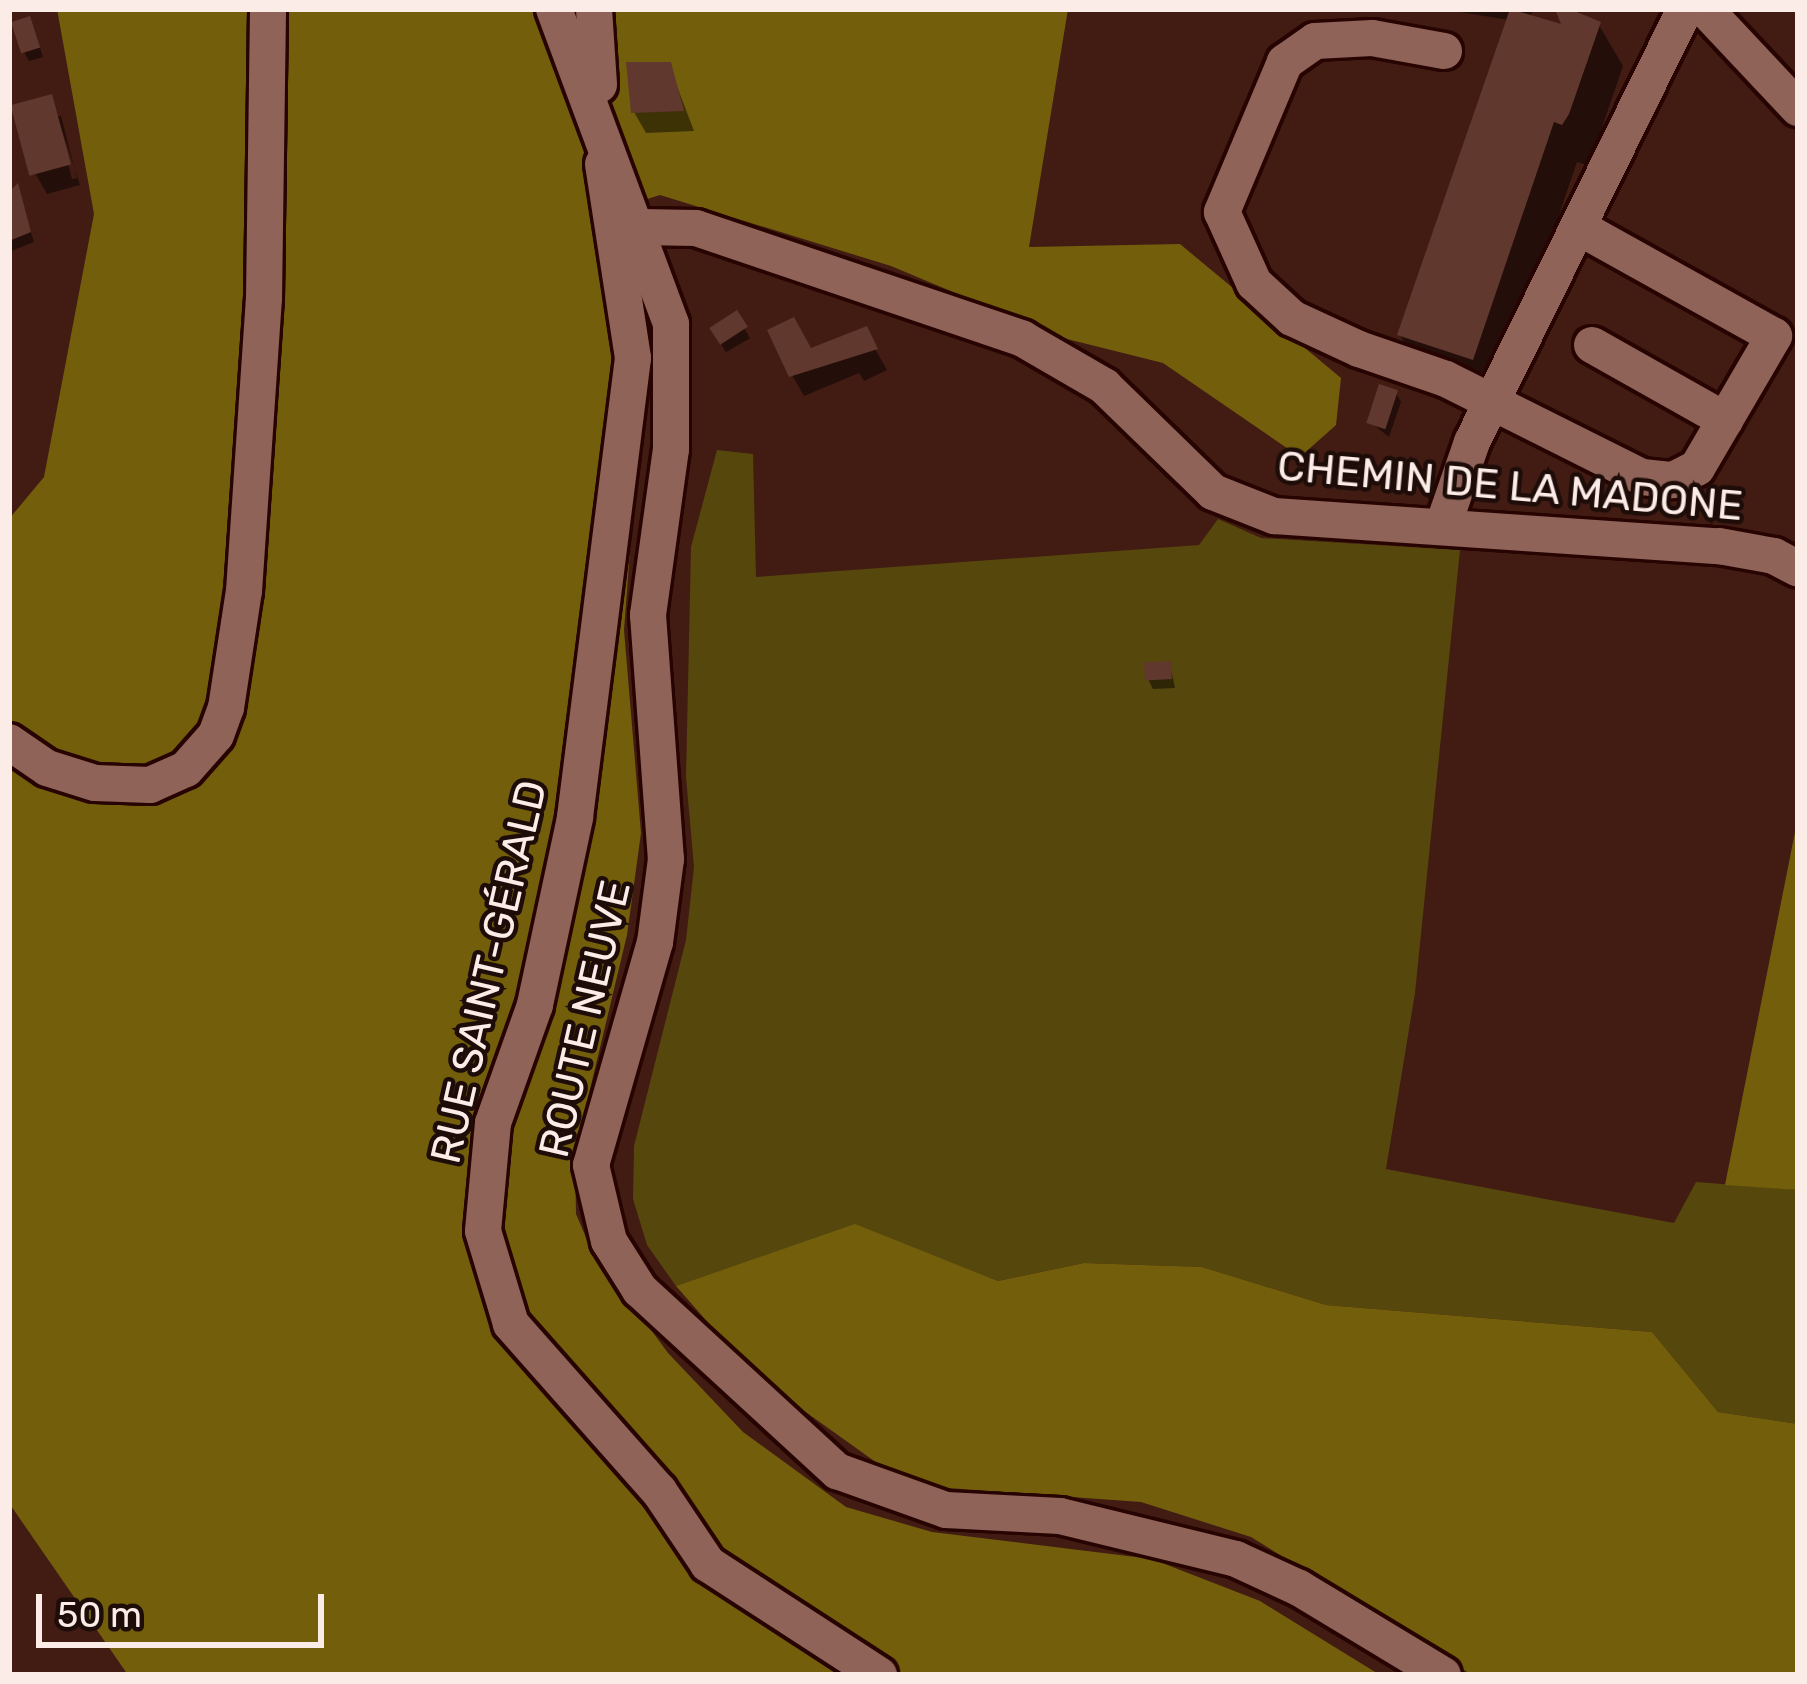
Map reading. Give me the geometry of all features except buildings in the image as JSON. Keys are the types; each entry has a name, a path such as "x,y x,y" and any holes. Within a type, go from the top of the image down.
{"street":[{"path":"9,742 47,768 95,783 151,785 186,770 216,735 226,708 244,591 264,298 268,9"},
{"name":"ROUTE NEUVE","path":"554,9 640,227 671,324 673,381 648,615 666,859 655,942 591,1165 609,1240 640,1290 837,1471 946,1510 1060,1516 1236,1559 1443,1675"},
{"path":"594,9 599,125"},
{"path":"1444,523 1492,403 1685,9"},
{"path":"1705,9 1798,108"},
{"path":"1444,51 1372,38 1316,40 1285,62 1222,212 1254,283 1292,318 1492,403 1642,477 1673,480 1697,468 1774,336 1580,228"},
{"name":"RUE SAINT-GÉRALD","path":"599,125 608,232 634,358 575,818 535,1005 493,1123 483,1231 511,1324 659,1491 708,1564 879,1675"},
{"name":"CHEMIN DE LA MADONE","path":"640,227 696,228 1022,338 1104,386 1191,474 1242,506 1274,516 1444,523 1719,546 1774,556 1798,569"},
{"path":"1592,345 1725,420"}],"shaded area":[{"path":"57,9 1068,9 1029,247 1180,244 1341,378 1336,425 1300,457 1163,363 1063,338 891,266 660,195 596,215 640,419 624,630 641,833 627,935 575,1152 576,1214 590,1247 668,1353 743,1432 846,1507 932,1532 1152,1559 1260,1601 1380,1675 128,1675 9,1503 9,519 44,477 94,214"},
{"path":"717,450 753,454 756,577 1199,545 1218,519 1261,538 1460,550 1415,993 1386,1169 1674,1223 1696,1182 1798,1190 1798,1424 1718,1412 1652,1332 1326,1305 1202,1267 1084,1263 998,1281 855,1225 676,1286 647,1245 633,1199 634,1146 686,940 694,867 686,777 691,547"},
{"path":"1798,817 1798,1190 1725,1185"},
{"path":"855,1224 998,1281 1084,1263 1202,1267 1326,1305 1652,1332 1718,1412 1798,1424 1798,1675 1472,1675 1251,1537 1141,1502 948,1488 891,1473 754,1375 676,1286"}]}
